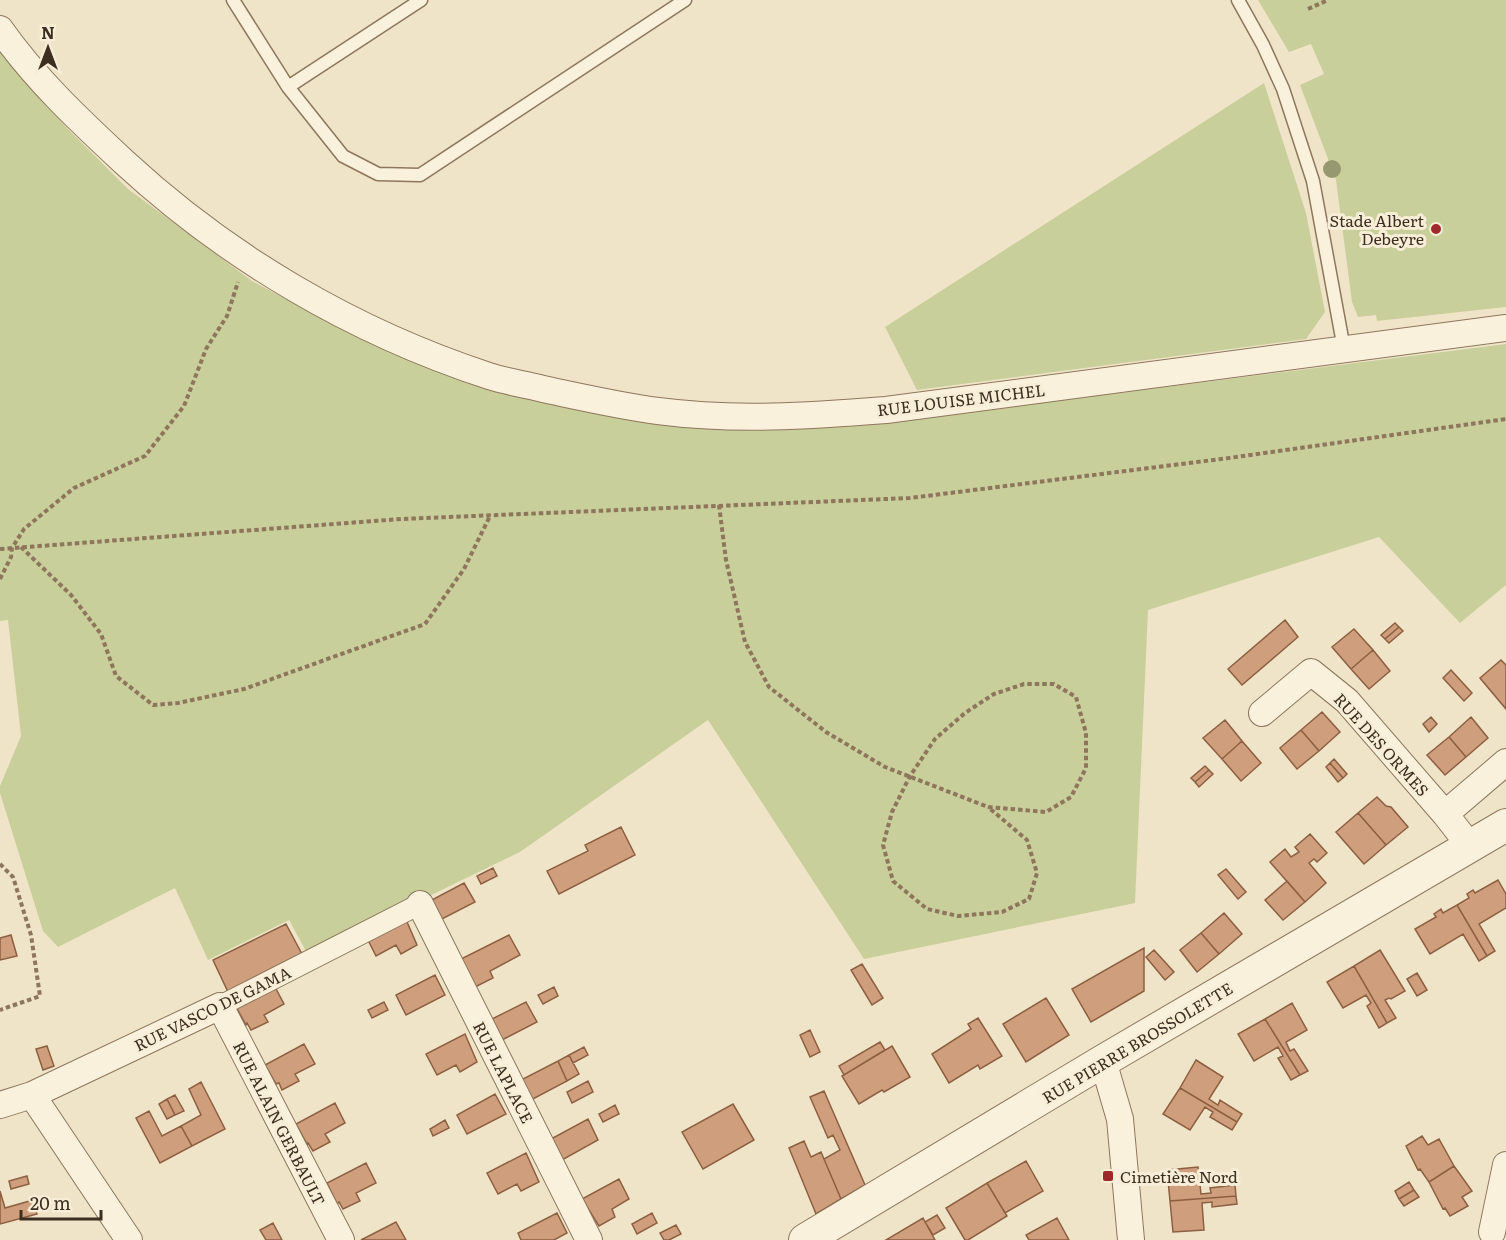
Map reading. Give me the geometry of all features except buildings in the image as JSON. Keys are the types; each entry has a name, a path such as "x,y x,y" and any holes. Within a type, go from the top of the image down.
{"street":[{"name":"RUE LOUISE MICHEL","path":"0,28 66,108 161,196 246,260 346,317 421,350 490,376 573,395 658,411 741,417 886,410 1506,328"},
{"name":"RUE DES ORMES","path":"1262,713 1311,672 1347,700 1445,814"},
{"path":"1470,846 1445,814 1506,762"},
{"name":"RUE PIERRE BROSSOLETTE","path":"805,1240 1103,1061 1506,825"},
{"name":"RUE VASCO DE GAMA","path":"0,1105 32,1095 220,1006 420,904"},
{"name":"RUE LAPLACE","path":"420,904 589,1240"},
{"name":"RUE ALAIN GERBAULT","path":"220,1006 341,1240"},
{"path":"1103,1061 1120,1119 1131,1240"},
{"path":"32,1095 129,1240"},
{"path":"1492,1232 1506,1165"}],"lane":[{"path":"233,0 288,87 343,156 378,174 420,175 685,0"},
{"path":"288,87 420,0"},
{"path":"1238,0 1263,45 1283,89 1312,181 1344,349"}],"path":[{"path":"1308,9 1328,0"},
{"path":"0,579 12,557 12,548 24,529 74,488 145,456 184,406 206,349 227,316 246,260"},
{"path":"0,549 401,519 910,498 1229,458 1506,419"},
{"path":"719,505 726,560 745,642 769,687 826,732 885,766 910,776 988,807 1046,812 1071,797 1086,768 1086,733 1076,697 1054,684 1024,684 994,694 965,713 935,739 910,776 892,812 883,845 893,881 927,909 958,916 1002,912 1029,899 1037,873 1027,840 988,807"},
{"path":"21,547 71,595 101,634 116,676 153,705 178,703 244,689 425,624 464,569 490,515"},
{"path":"0,864 14,877 31,935 40,996 0,1010"}],"green space":[{"name":"Stade Albert Debeyre","path":"1258,0 1506,0 1506,307 1377,321 1376,315 1358,317 1352,302 1336,180 1300,85 1324,74 1311,44 1289,52"},
{"path":"0,48 66,127 128,189 252,281 334,325 437,370 642,421 756,431 857,426 1506,344 1506,585 1460,623 1379,537 1148,610 1135,903 864,959 708,720 520,852 308,955 289,920 208,960 175,888 58,947 43,931 0,793 0,786 21,736 8,620 0,621"},
{"path":"1264,83 1306,213 1325,312 1306,339 917,390 885,327"}],"place":[{"name":"Stade Albert Debeyre","path":"1436,229"},
{"name":"Cimetière Nord","path":"1108,1176"}]}
